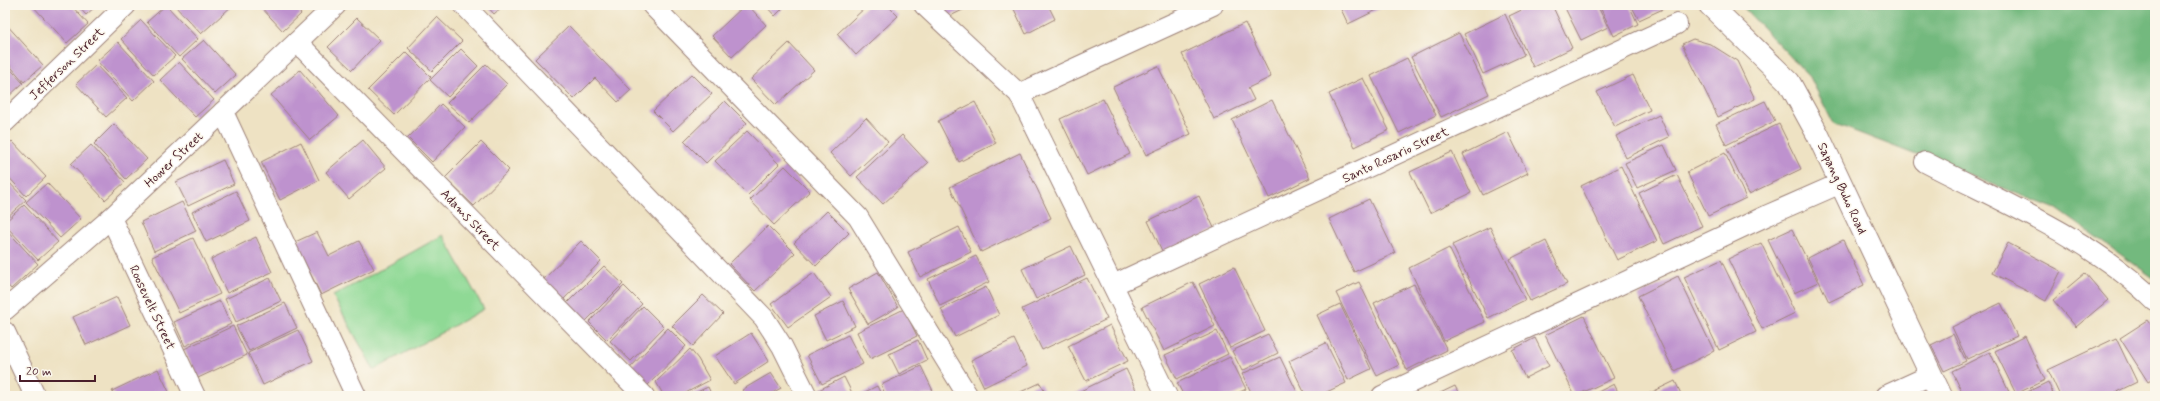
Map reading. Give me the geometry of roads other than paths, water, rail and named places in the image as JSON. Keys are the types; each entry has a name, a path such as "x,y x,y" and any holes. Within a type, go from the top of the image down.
{"street":[{"name":"Jefferson Street","path":"5,122 126,5"},
{"name":"Hoover Street","path":"5,310 111,218 336,5"},
{"path":"464,5 764,318 782,346 807,396"},
{"path":"652,5 858,217 968,396"},
{"path":"924,5 1020,94 1167,396"},
{"path":"1020,94 1213,5"},
{"name":"Sapang Buho Road","path":"1710,5 1790,82 1818,135 1941,396"},
{"name":"Santo Rosario Street","path":"1113,285 1677,24"},
{"name":"Adams Street","path":"297,42 644,396"},
{"path":"223,112 356,396"},
{"path":"1926,162 2077,240 2144,290 2155,301"},
{"path":"1382,396 1768,215 1841,183"},
{"name":"Roosevelt Street","path":"111,218 195,396"},
{"path":"5,332 35,396"},
{"path":"1885,396 1931,375"}]}
